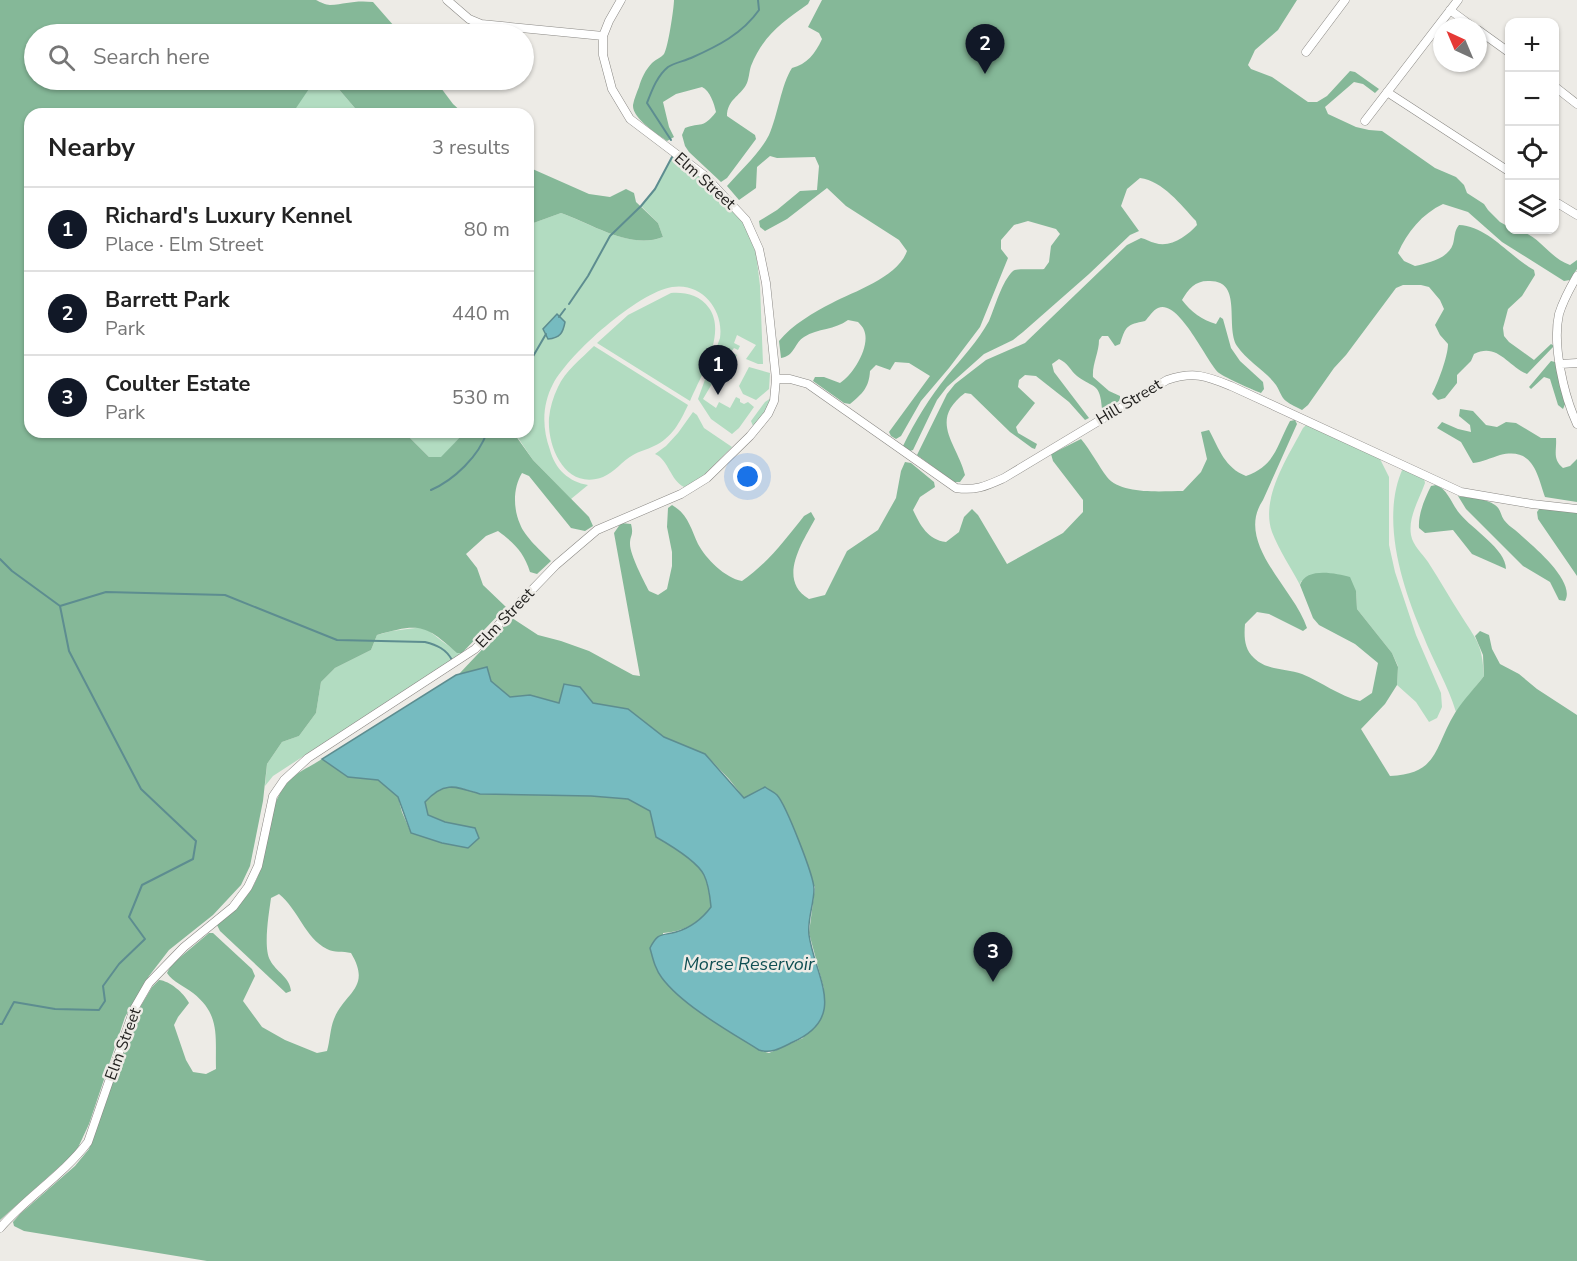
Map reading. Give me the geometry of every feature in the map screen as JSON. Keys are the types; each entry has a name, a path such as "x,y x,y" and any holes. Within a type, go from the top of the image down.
{"street":[{"path":"447,0 470,19 481,24"},
{"path":"534,29 603,36 621,0"},
{"path":"1306,52 1345,0"},
{"path":"1365,121 1458,0"},
{"path":"1450,10 1461,18"},
{"name":"Elm Street","path":"0,1228 21,1206 76,1158 88,1142 134,1009 149,983 184,947 233,907 248,888 258,866 273,796 284,780 308,758 475,649 556,565 597,530 681,494 707,478 740,447 768,414 774,401 776,379 759,249 746,220 704,175 630,119 612,89 603,55 603,36"},
{"path":"1487,37 1505,50"},
{"path":"1559,90 1577,104"},
{"path":"1387,92 1505,169"},
{"path":"1559,204 1577,215"},
{"path":"1577,276 1565,299 1557,325 1561,364 1577,424"},
{"path":"1561,364 1577,363"},
{"name":"Hill Street","path":"776,379 790,379 808,384 956,488 970,490 1004,478 1167,380 1183,375 1198,375 1231,386 1461,492 1577,509"}],"green space":[{"path":"0,0 316,0 330,5 373,2 392,24 24,24 24,90 308,90 296,108 24,108 24,438 410,438 429,457 441,457 459,438 517,438 533,460 589,517 593,526 585,531 571,528 529,476 522,473 516,492 515,505 518,518 525,534 551,561 537,574 530,572 521,553 504,535 498,531 486,536 466,554 477,568 483,585 506,607 462,653 457,653 429,631 403,629 377,635 371,650 335,668 321,682 316,713 299,736 282,742 267,764 263,801 250,866 241,885 213,915 169,950 149,976 125,1017 89,1124 76,1152 0,1220"},
{"path":"674,0 810,0 767,38 751,66 746,85 729,106 727,116 755,135 756,139 727,178 721,182 689,152 682,135 685,128 705,123 716,112 705,89 702,87 676,94 663,102 674,137 667,141 646,125 634,110 634,100 644,74 666,50"},
{"path":"822,0 1297,0 1278,30 1255,50 1248,65 1251,69 1272,77 1308,102 1317,102 1327,96 1350,71 1355,72 1379,89 1375,93 1363,84 1354,82 1325,107 1328,114 1356,127 1382,131 1435,168 1456,177 1464,185 1467,193 1484,204 1505,225 1505,234 1528,234 1561,261 1570,265 1577,260 1577,269 1570,280 1564,281 1502,242 1468,212 1443,204 1416,224 1398,253 1404,261 1415,266 1437,260 1450,249 1459,225 1470,227 1489,236 1534,270 1535,275 1522,296 1508,309 1503,328 1504,336 1534,360 1551,344 1554,346 1527,374 1496,353 1482,351 1474,354 1471,361 1457,375 1457,383 1445,398 1438,400 1432,394 1442,369 1448,344 1435,325 1444,309 1429,287 1403,285 1396,288 1302,410 1284,399 1272,380 1237,346 1232,327 1230,296 1226,288 1220,283 1201,282 1190,288 1182,300 1193,312 1206,320 1216,324 1220,317 1223,319 1231,348 1240,361 1263,382 1264,389 1261,393 1219,373 1192,333 1175,313 1166,308 1158,308 1145,321 1128,327 1120,344 1115,346 1108,336 1102,336 1099,340 1093,377 1109,391 1120,396 1120,400 1108,410 1102,409 1098,390 1077,376 1059,359 1052,364 1054,372 1089,418 1085,420 1069,402 1036,376 1025,375 1019,380 1018,387 1035,403 1016,427 1018,433 1037,444 1035,449 1010,432 971,394 965,393 954,403 948,413 948,432 965,475 960,482 954,482 917,455 947,394 955,384 986,360 1025,343 1127,245 1141,238 1161,244 1173,242 1184,237 1193,229 1197,225 1196,221 1164,189 1140,178 1127,189 1121,206 1139,231 1130,235 1023,332 1013,340 984,354 947,387 937,400 913,450 910,451 903,446 913,427 935,392 985,328 1009,275 1015,270 1044,269 1049,262 1051,246 1060,234 1056,229 1028,221 1014,225 1001,240 1001,249 1008,258 980,327 921,401 901,436 896,439 889,432 930,376 909,363 895,362 890,370 876,365 870,371 864,390 850,404 844,403 813,381 815,377 824,377 840,383 850,374 860,360 865,344 864,330 858,322 848,320 838,326 809,334 789,355 781,358 779,341 790,330 818,310 885,276 895,268 907,251 899,240 846,206 827,188 787,219 765,231 760,227 759,221 800,191 817,190 819,166 815,157 777,158 770,156 757,167 756,188 739,200 727,186 755,155 769,135 792,68 806,61 822,39 819,33 808,27"},
{"path":"307,90 340,90 355,108 295,108"},
{"path":"340,90 442,90 457,108 355,108"},
{"path":"672,157 682,161 741,218 747,230 756,253 760,286 763,364 746,359 756,345 737,335 734,343 740,346 738,350 734,348 731,352 737,355 724,381 716,377 703,399 716,408 719,402 730,408 736,397 740,399 740,402 744,404 748,402 754,407 732,434 711,419 698,399 720,338 718,318 709,300 693,289 672,287 641,300 589,341 562,371 549,392 545,408 545,425 552,457 559,469 569,478 588,485 571,499 533,460 518,438 534,438 534,223 561,213 625,238 651,240 663,237 658,223 641,206 655,189"},
{"path":"534,170 589,194 610,197 626,189 634,193 636,202 658,223 663,237 651,240 625,238 561,213 534,223"},
{"path":"671,293 697,297 709,308 714,318 714,342 706,367 690,401 597,343 628,315"},
{"path":"594,346 688,405 666,439 633,455 607,475 590,480 570,473 562,464 552,442 549,418 553,399 561,381"},
{"path":"1551,361 1555,362 1566,402 1563,409 1558,405 1550,379 1544,377 1531,389 1529,387"},
{"path":"749,367 770,373 769,389 756,400 743,394 739,386"},
{"path":"771,398 763,415 753,426 751,421 765,402"},
{"path":"1460,409 1473,411 1486,425 1497,427 1506,422 1516,423 1541,438 1556,438 1556,458 1563,468 1570,466 1577,459 1577,502 1545,497 1532,464 1520,455 1500,455 1473,463 1461,442 1437,428 1442,422 1471,432 1470,425 1459,416"},
{"path":"693,412 704,428 732,447 700,479 684,487 655,454 678,433"},
{"path":"1295,420 1297,424 1256,516 1256,533 1269,565 1307,628 1303,631 1269,614 1257,612 1245,624 1246,646 1254,658 1271,667 1302,674 1352,699 1360,701 1372,693 1378,663 1355,644 1319,625 1313,618 1300,585 1308,576 1322,573 1337,574 1350,577 1356,591 1357,609 1392,653 1398,667 1397,685 1385,704 1361,729 1390,776 1406,774 1427,764 1455,713 1484,676 1483,655 1475,636 1480,631 1489,635 1492,649 1500,664 1519,674 1537,689 1577,715 1577,1261 207,1261 24,1231 14,1226 13,1222 20,1214 75,1166 89,1149 136,1014 152,987 159,980 176,988 189,1003 174,1025 186,1060 193,1072 206,1074 216,1069 215,1027 208,1010 202,1001 167,973 171,965 209,933 213,933 252,969 255,976 243,1001 262,1027 285,1040 317,1053 327,1051 334,1019 358,982 357,965 351,953 330,950 319,944 307,931 286,900 279,894 271,898 267,930 268,954 290,986 291,991 286,993 220,931 217,925 236,908 252,888 262,862 274,806 280,794 296,775 322,759 348,777 378,780 398,797 411,833 474,829 428,815 425,802 438,790 450,787 480,794 629,799 650,811 656,837 701,870 708,887 711,907 690,926 663,933 662,978 684,1000 759,1050 769,1053 803,1038 824,989 809,933 815,887 729,779 705,754 664,737 628,709 593,703 580,687 559,703 530,695 510,697 491,681 487,668 459,674 512,618 538,635 589,651 633,675 640,676 614,533 621,523 631,524 630,544 635,561 649,591 658,595 667,589 672,566 667,527 668,508 672,505 685,517 698,544 711,562 729,576 742,581 768,559 804,516 811,512 815,519 799,550 793,572 800,591 809,599 825,595 847,551 878,530 896,498 905,462 911,463 934,482 935,487 920,497 913,510 929,535 946,542 959,532 964,517 972,509 978,515 1007,564 1063,533 1083,512 1083,500 1053,461 1051,454 1081,439 1113,483 1142,491 1183,491 1201,472 1207,459 1201,432 1209,430 1228,463 1246,476 1256,472 1269,461 1290,421"},
{"path":"1306,425 1379,457 1389,477 1389,545 1395,572 1416,635 1441,693 1442,707 1437,718 1429,722 1416,702 1397,685 1398,666 1392,653 1357,609 1356,591 1301,581 1300,585 1272,532 1269,519 1270,505 1277,478"},
{"path":"410,438 459,438 442,457 429,457"},
{"path":"1403,468 1424,478 1425,483 1413,515 1410,528 1412,539 1472,632 1482,657 1484,676 1456,712 1415,616 1396,552 1393,508 1396,488"},
{"path":"1436,485 1447,494 1465,520 1495,547 1505,562 1506,569 1472,554 1453,530 1425,533 1419,528 1424,501 1431,486"},
{"path":"1458,496 1482,500 1497,507 1506,523 1558,572 1567,592 1565,601 1559,600 1550,582 1523,566 1466,509"},
{"path":"1540,508 1577,513 1577,576 1538,519 1537,512"},
{"path":"423,627 454,650 462,653 273,776 265,786 267,764 282,742 299,736 316,713 321,682 335,668 371,650 377,635"}],"water":[{"path":"557,314 565,322 563,329 558,336 548,339 543,329"},
{"name":"Morse Reservoir","path":"487,667 491,681 510,697 530,695 559,703 564,684 580,687 593,703 628,709 664,737 705,754 744,798 765,787 777,795 799,841 814,889 809,935 824,995 824,1008 820,1021 810,1032 776,1050 759,1050 694,1008 662,978 650,948 655,939 691,925 711,907 708,887 701,870 656,837 650,811 628,799 480,794 457,787 444,788 425,802 428,815 445,822 475,828 479,838 468,848 411,833 398,797 378,780 348,777 322,759 456,675"}],"waterway":[{"path":"671,140 647,103 658,79 673,64 711,49 737,33 759,10 758,0"},
{"path":"569,304 588,276 610,236 655,189 672,157"},
{"path":"559,317 565,309"},
{"path":"534,355 546,334"},
{"path":"431,490 457,474 472,458 484,438"},
{"path":"0,559 12,571 60,606 69,651 141,789 196,841 193,859 142,885 129,917 145,939 119,964 103,986 105,1001 99,1010 55,1009 14,1002 0,1024"},
{"path":"60,606 106,592 225,595 337,640 425,642 441,648 452,660"}],"place":[{"name":"Barrett Park","path":"985,74"},
{"name":"Richard's Luxury Kennel","path":"718,395"},
{"name":"Coulter Estate","path":"993,982"}]}
